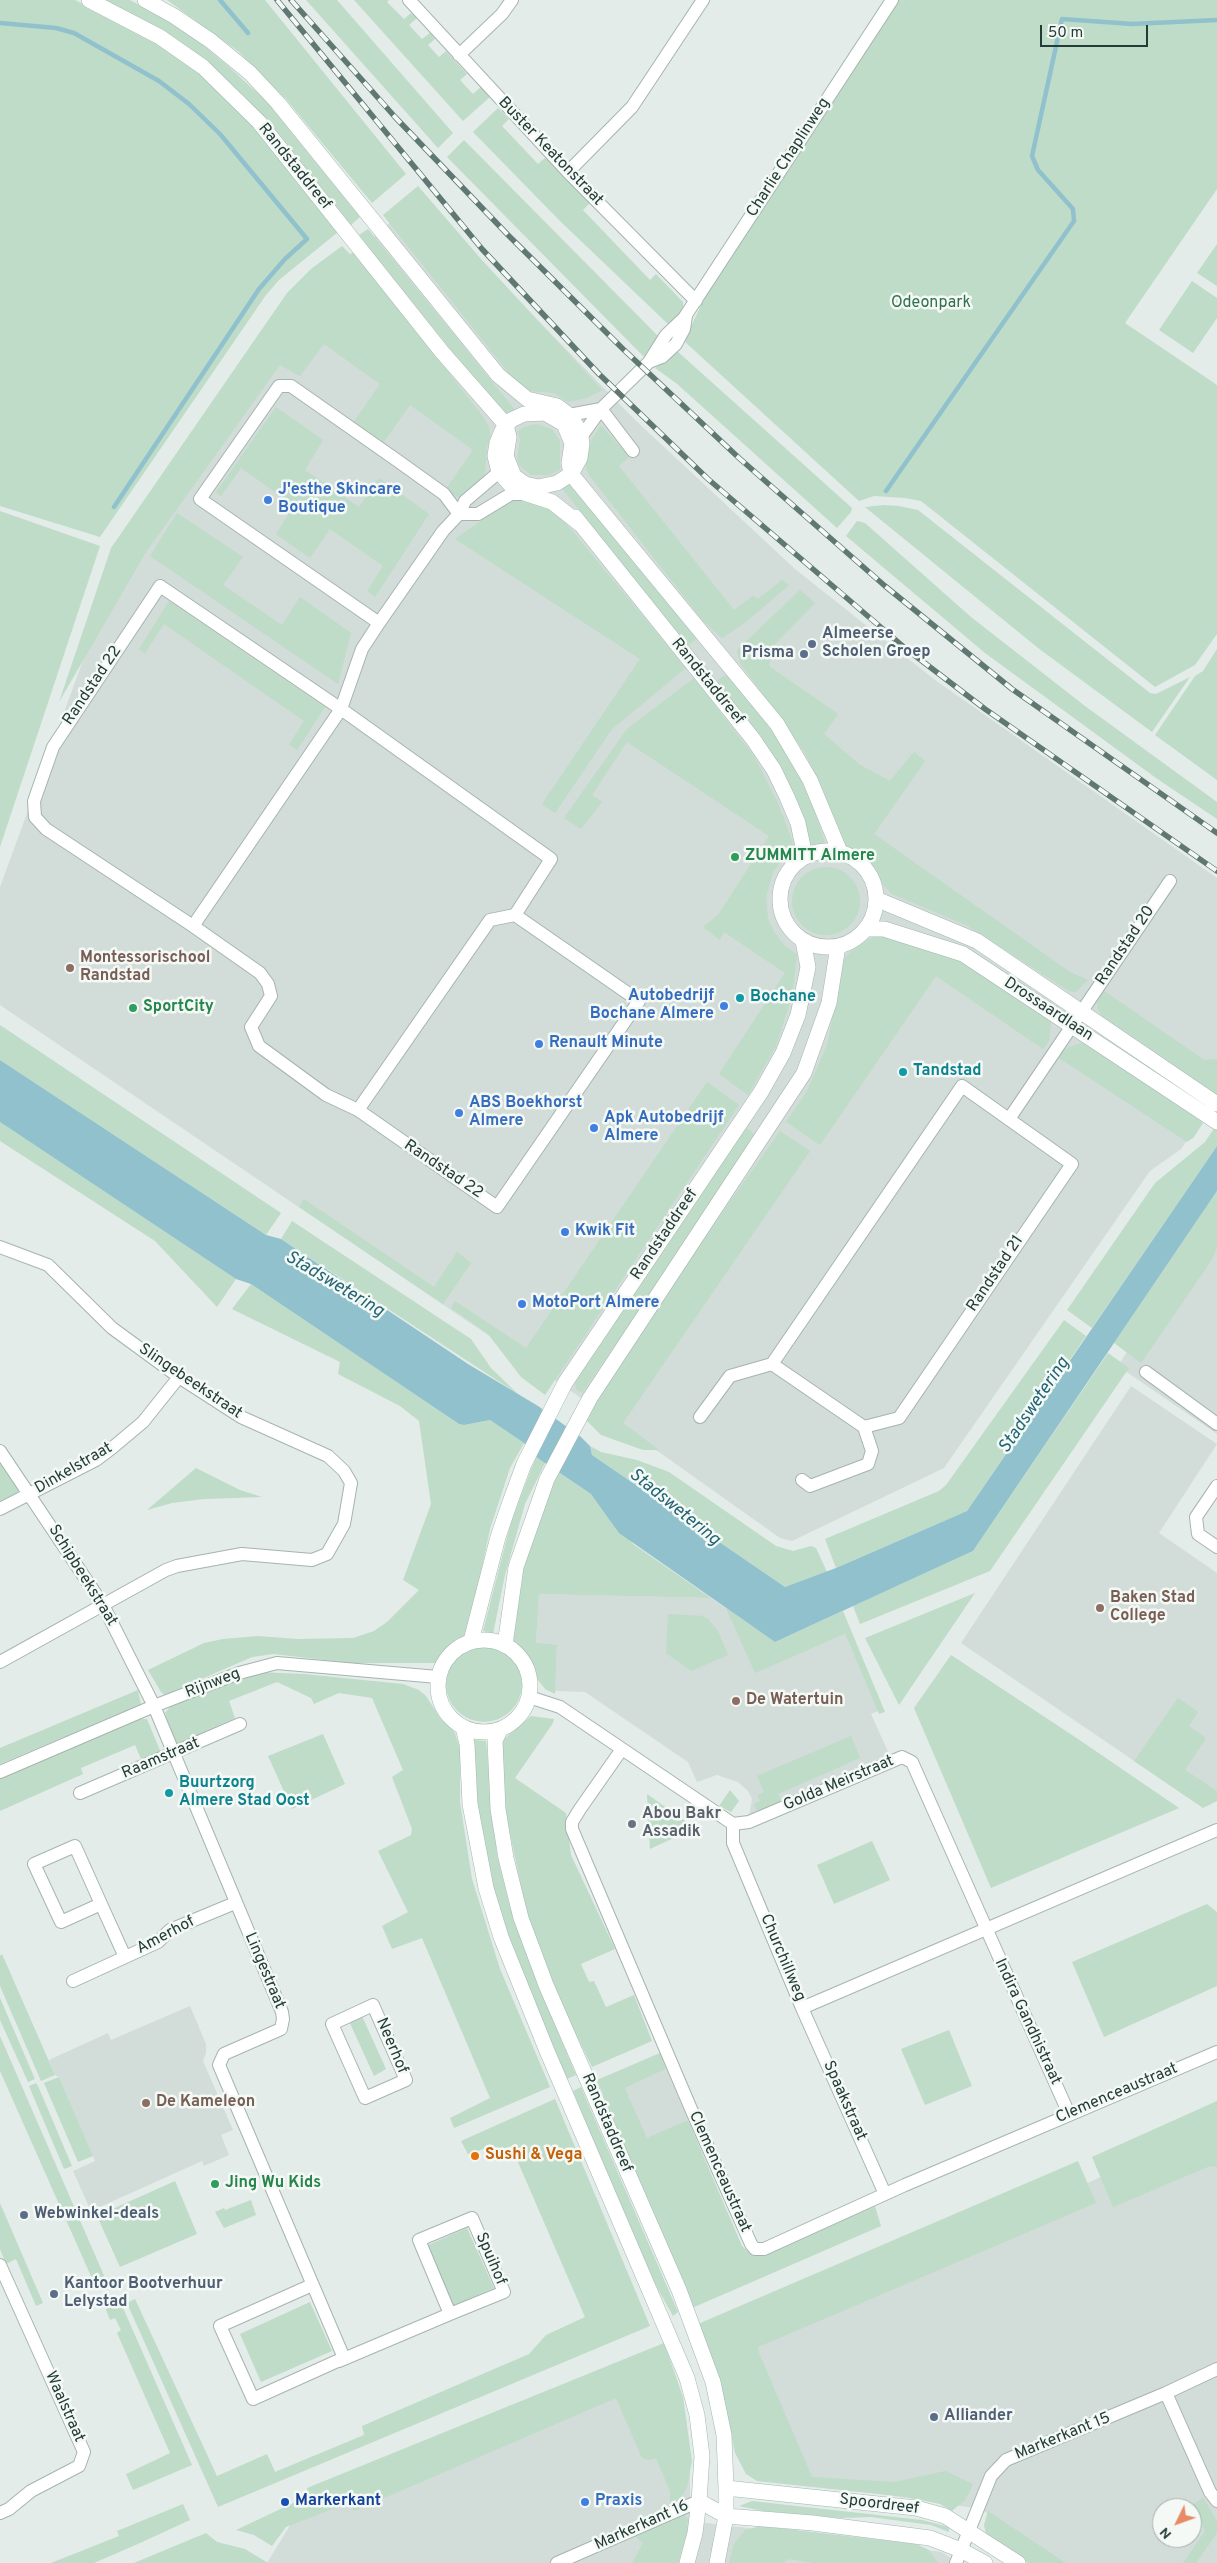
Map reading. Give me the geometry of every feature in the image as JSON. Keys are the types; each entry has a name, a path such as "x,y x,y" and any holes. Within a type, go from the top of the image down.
{"main road":[{"name":"Randstaddreef","path":"89,0 160,38 203,67 259,122 462,376 480,392 503,431"},
{"name":"Randstaddreef","path":"145,0 174,16 211,41 250,73 278,103 498,375 535,408"},
{"path":"557,406 564,417 582,437 582,452 575,469 562,481 541,492 517,487 499,472 496,456 503,431 517,417 535,408 557,406"},
{"path":"564,417 571,436 572,451 569,463 575,469"},
{"path":"503,431 509,437 507,463 517,487"},
{"name":"Randstaddreef","path":"575,469 617,518 624,536 777,724 810,780 840,852"},
{"name":"Randstaddreef","path":"541,492 580,524 753,740 774,770 798,823 804,856"},
{"path":"825,851 840,852 861,864 869,874 874,885 876,899 873,915 865,929 850,942 838,946 818,946 803,941 788,926 780,908 780,891 790,868 804,856 825,851"},
{"name":"Drossaardlaan","path":"876,899 977,942 1082,1011 1210,1105 1217,1122"},
{"name":"Drossaardlaan","path":"865,929 884,929 963,954 1072,1026 1210,1105"},
{"name":"Randstaddreef","path":"471,1642 498,1537 524,1464 565,1383 762,1092 783,1053 798,1015 808,967 803,941"},
{"name":"Randstaddreef","path":"505,1645 516,1568 547,1479 590,1398 804,1073 829,1003 838,946"},
{"path":"483,1640 505,1645 517,1654 526,1666 530,1681 529,1697 518,1716 500,1730 488,1732 464,1727 451,1719 442,1707 438,1692 438,1677 450,1655 471,1642 483,1640"},
{"name":"Randstaddreef","path":"464,1727 467,1744 470,1804 486,1888 501,1937 687,2378 697,2415 702,2456 699,2501 695,2533 687,2563"},
{"name":"Randstaddreef","path":"500,1730 495,1742 498,1809 514,1894 546,1985 679,2290 707,2366 724,2435 726,2516 717,2563"},
{"path":"699,2501 726,2488"},
{"name":"Spoordreef","path":"726,2488 916,2508 945,2516 1018,2563"},
{"path":"699,2501 726,2516"},
{"name":"Spoordreef","path":"726,2516 812,2523 930,2538 958,2557 985,2563"}],"street":[{"name":"Buster Keatonstraat","path":"409,0 568,172 696,300"},
{"path":"459,55 502,14 512,0"},
{"path":"568,172 632,107 703,0"},
{"name":"Charlie Chaplinweg","path":"582,437 601,409 649,362 666,335 685,317 892,0"},
{"path":"379,623 200,499 279,386 291,386 398,461 444,494 459,514"},
{"path":"564,417 601,409 633,451"},
{"path":"193,926 341,709 362,649 379,623 443,531 459,514 466,502 499,472"},
{"path":"459,514 474,509 517,487"},
{"name":"Randstad 22","path":"160,586 341,709 551,859 515,915 639,1001 497,1207 358,1110 326,1095 259,1046 250,1027 271,996 268,984 260,973 193,926 46,829 35,817 34,801 53,747 160,586"},
{"name":"Randstad 20","path":"1072,1026 1170,880"},
{"path":"358,1110 490,920 515,915"},
{"path":"1009,1119 1072,1026"},
{"name":"Randstad 21","path":"772,1364 962,1086 1072,1164 900,1418 864,1427"},
{"name":"Slingebeekstraat","path":"0,1247 48,1265 112,1328 178,1377 240,1417 328,1456 344,1471 351,1484 344,1524 327,1554 312,1560 261,1554 242,1554 195,1562 166,1570 0,1662"},
{"path":"700,1417 730,1376 772,1364 864,1427 872,1451 868,1464 810,1486 802,1480"},
{"path":"1146,1372 1217,1424"},
{"name":"Dinkelstraat","path":"0,1509 96,1460 144,1422 178,1377"},
{"name":"Schipbeekstraat","path":"0,1451 103,1605 154,1706"},
{"path":"1217,1486 1196,1517 1198,1534 1217,1547"},
{"name":"Rijnweg","path":"0,1772 154,1706 239,1674 277,1663 438,1677"},
{"path":"529,1697 560,1707 733,1824"},
{"name":"Lingestraat","path":"154,1706 284,2019 280,2029 224,2054 219,2065 344,2358 339,2360"},
{"name":"Raamstraat","path":"80,1793 240,1724"},
{"name":"Clemenceaustraat","path":"622,1749 580,1809 572,1822 572,1829 751,2244 755,2249 764,2249 885,2194 1217,2052"},
{"name":"Golda Meirstraat","path":"733,1824 749,1822 902,1757 912,1762 986,1930"},
{"name":"Churchillweg","path":"733,1824 733,1842 802,2008 1217,1830"},
{"name":"Amerhof","path":"101,1904 61,1922 34,1864 75,1846 101,1904 125,1958"},
{"name":"Amerhof","path":"73,1981 158,1942 170,1930 235,1903"},
{"name":"Indira Gandhistraat","path":"986,1930 1069,2114"},
{"name":"Neerhof","path":"373,2006 406,2080 365,2098 332,2024 373,2006"},
{"name":"Spaakstraat","path":"802,2008 885,2194"},
{"name":"Spuihof","path":"312,2285 220,2326 253,2399 339,2360 504,2292 472,2218 419,2240 450,2314"},
{"name":"Waalstraat","path":"0,2265 84,2452 79,2466 31,2491 9,2509 0,2513"},
{"name":"Markerkant 15","path":"958,2557 991,2476 1006,2460 1166,2393 1217,2369"},
{"path":"1166,2393 1210,2492 1217,2501"},
{"name":"Markerkant 16","path":"556,2563 699,2501"}],"shaded area":[{"path":"418,197 634,419 795,569 935,680 1217,878 1217,1097 1181,1149 1150,1171 944,1468 792,1541 780,1538 621,1425 0,1005 0,887 130,532 283,319"},
{"path":"1217,1208 1217,1434 1118,1366"},
{"name":"Baken Stad College","path":"1131,1386 1217,1444 1159,1533 1217,1573 1217,1791 1193,1801 961,1643"},
{"name":"De Watertuin","path":"539,1594 711,1598 775,1642 784,1660 845,1634 878,1711 871,1714 889,1754 749,1816 752,1799 748,1791 738,1782 717,1775 697,1782 688,1762 585,1692 555,1691 557,1646 536,1644"},
{"name":"De Kameleon","path":"190,2006 206,2044 206,2053 203,2061 233,2130 221,2135 229,2155 204,2166 202,2161 91,2211 73,2171 95,2161 59,2077 55,2075 49,2060 108,2033 111,2040"},
{"path":"666,2069 688,2120 647,2139 625,2088"},
{"path":"1217,2124 1217,2563 1059,2563 981,2509 746,2474 710,2355"},
{"name":"Markerkant","path":"661,2349 690,2460 690,2521 942,2552 958,2563 267,2563 308,2496"}],"green space":[{"path":"0,0 75,0 157,43 199,72 260,133 338,232 279,280 266,295 100,537 0,506"},
{"path":"105,0 130,0 192,36 227,65 267,102 360,217 351,225 245,97 195,56"},
{"path":"167,0 265,0 406,174 372,203 285,98 239,52"},
{"path":"306,0 337,0 453,133 438,148"},
{"path":"354,0 389,0 387,2 404,19 411,13 417,18 409,25 422,39 430,33 435,39 428,45 439,57 446,51 467,74 460,80 473,94 481,87 490,97 463,121"},
{"name":"Odeonpark","path":"896,0 1217,0 1217,189 1125,323 1217,385 1217,634 1195,665 1155,687 921,501 874,496 859,501 684,341 707,293"},
{"path":"498,108 509,119 502,126 538,164 547,156 591,202 583,210 650,280 656,274 683,302 683,310 669,325 560,221 473,132"},
{"path":"464,140 658,336 644,357 447,157"},
{"path":"418,186 481,259 602,390 587,398 568,402 554,393 532,391 519,386 383,215"},
{"path":"368,229 516,411 506,418 359,235"},
{"path":"1217,244 1217,286 1197,273"},
{"path":"342,246 350,254 354,252 481,414 489,427 491,439 487,447 485,475 460,499 446,489 473,450 410,405 383,443 353,423 380,384 324,344 300,376 280,365 146,552 59,702 111,548 287,293 311,269"},
{"path":"1192,281 1217,298 1217,318 1193,353 1159,330"},
{"path":"677,351 852,508 851,512 837,528 676,383 655,368"},
{"path":"276,407 323,440 305,470 359,507 379,478 429,514 375,597 367,591 383,566 330,529 310,558 276,534 294,505 241,468 221,496 216,492"},
{"path":"536,424 552,429 560,441 560,470 550,475 531,475 519,465 517,459 520,440 518,431 524,427"},
{"path":"601,425 629,457 619,466 734,610 753,596 758,599 782,580 789,585 746,622 722,638 703,621 589,475 586,468 588,445"},
{"path":"572,480 698,638 687,646 561,487"},
{"path":"523,499 555,510 686,668 612,729 555,813 542,804 640,659 455,539 510,500"},
{"path":"884,505 918,510 1150,693 1156,694 1190,677 1152,732 1038,648 865,507"},
{"path":"0,511 100,546 0,847"},
{"path":"177,513 243,557 223,585 282,625 300,597 351,633 338,684 150,556"},
{"path":"857,521 865,523 971,617 1085,706 1217,802 1217,819 1156,778 985,653 846,536"},
{"path":"800,590 815,603 774,645 769,666 838,714 824,734 860,765 890,781 914,752 925,761 874,834 1070,972 1088,980 1076,992 1069,991 966,925 892,894 884,886 869,860 842,844 823,790 804,751 740,663 737,650"},
{"path":"169,601 325,707 297,750 289,745 304,721 164,624 145,653 139,649"},
{"path":"1217,649 1217,780 1155,735 1195,676 1203,671"},
{"path":"728,673 777,738 796,771 810,796 825,843 810,846 763,742 717,681"},
{"path":"694,678 754,756 778,803 795,848 784,857 773,872 766,897 768,919 774,932 785,946 797,954 792,996 776,1046 748,1095 719,1074 785,973 724,932 720,940 703,927 718,915 769,836 627,742 592,795 602,802 581,829 564,818 627,729"},
{"path":"826,867 839,870 850,877 857,888 860,901 857,914 850,925 839,932 826,935 813,932 802,925 795,914 792,901 795,888 802,877 813,870"},
{"path":"876,935 892,935 943,953 962,962 1051,1021 1049,1041 1043,1049 936,976 820,1145 786,1122 807,1091 827,1045 844,959 853,949"},
{"path":"1103,990 1204,1060 1217,1059 1217,1094 1102,1016 1097,1008 1098,998"},
{"path":"0,1025 281,1213 266,1235 0,1060"},
{"path":"1081,1043 1094,1047 1203,1123 1194,1137 1187,1142 1056,1056 1069,1047"},
{"path":"707,1082 739,1105 545,1395 521,1377 488,1334 451,1308 455,1301 526,1348"},
{"path":"0,1122 236,1279 217,1307 155,1241 0,1141"},
{"path":"1217,1124 1217,1146 1092,1328 1067,1310 1155,1183 1205,1142"},
{"path":"746,1127 757,1137 582,1393 576,1389 575,1382"},
{"path":"780,1131 810,1151 623,1423 659,1450 643,1450 601,1435 586,1420 594,1404 683,1268"},
{"path":"1217,1191 1217,1248 1211,1261 1141,1363 1114,1343"},
{"path":"304,1199 434,1287 457,1252 471,1263 443,1304 299,1207"},
{"path":"292,1221 471,1339 491,1368 518,1394 281,1239"},
{"path":"251,1284 459,1424 464,1425 490,1420 524,1443 510,1468 490,1529 468,1634 448,1649 436,1663 350,1663 274,1654 252,1657 165,1695 161,1692 148,1670 204,1643 223,1639 258,1636 298,1639 353,1638 374,1631 387,1622 419,1590 403,1580 431,1504 419,1421 400,1406 338,1374 340,1362 232,1309"},
{"path":"1064,1320 1086,1336 967,1511 836,1568 825,1539 939,1491 946,1485"},
{"path":"1108,1353 1129,1368 990,1571 860,1624 853,1606 973,1551"},
{"path":"590,1446 601,1452 637,1460 669,1472 776,1546 793,1551 811,1546 816,1548 827,1572 785,1587 592,1455"},
{"path":"536,1457 545,1463 525,1504 505,1575 493,1634 483,1631 511,1522"},
{"path":"0,1461 18,1489 18,1494 0,1504"},
{"path":"196,1468 240,1490 262,1497 204,1499 172,1503 147,1510"},
{"path":"558,1472 591,1494 633,1544 711,1598 539,1594 536,1643 557,1645 555,1694 545,1689 538,1680 531,1660 511,1638 520,1580 540,1514"},
{"path":"975,1593 899,1705 865,1638"},
{"path":"726,1608 775,1642 843,1611 885,1712 879,1714 845,1634 755,1673"},
{"path":"668,1614 703,1616 708,1619 718,1631 728,1655 691,1671 666,1653"},
{"path":"484,1646 499,1649 511,1657 519,1669 522,1684 519,1699 511,1711 499,1719 484,1722 469,1719 457,1711 449,1699 446,1684 449,1669 457,1657 469,1649"},
{"path":"951,1655 1179,1808 991,1888 914,1708"},
{"path":"257,1672 304,1674 403,1684 419,1690 426,1696 440,1718 455,1733 460,1749 460,1802 472,1879 500,1969 550,2087 454,2128 450,2118 490,2098 422,1938 392,1949 382,1926 408,1912 378,1851 411,1835 412,1829 392,1777 403,1770 372,1698 339,1693 314,1704 311,1698 277,1682 229,1701 235,1718 176,1745 165,1713 170,1707"},
{"path":"138,1690 141,1705 0,1764 0,1748"},
{"path":"1178,1698 1198,1712 1189,1726 1206,1738 1185,1770 1217,1791 1217,1801 1203,1808 1134,1761"},
{"path":"531,1716 554,1719 515,1778 566,1813 571,1855 615,1949 581,1964 589,1982 594,1981 606,2007 634,1995 652,2041 592,2067 550,1981 526,1909 506,1815 501,1752 502,1741"},
{"path":"140,1719 147,1719 161,1753 141,1759 135,1745 81,1768 83,1774 0,1811 0,1777"},
{"path":"323,1734 345,1784 292,1809 268,1756"},
{"path":"851,1736 860,1758 778,1794 782,1802 758,1813 754,1804 760,1801 757,1795 764,1792 757,1776"},
{"path":"474,1740 486,1741 497,1855 509,1904 544,1999 576,2075 567,2079 520,1973 485,1861 478,1812"},
{"path":"730,1790 739,1801 731,1812 719,1806"},
{"path":"647,1794 695,1828 650,1849"},
{"path":"872,1841 890,1880 834,1904 817,1865"},
{"path":"1207,1904 1217,1912 1217,1986 1104,2037 1072,1962"},
{"path":"2,1954 55,2075 41,2081 0,1986 0,1956"},
{"path":"0,1998 35,2079 28,2082 0,2020"},
{"path":"362,2016 386,2069 374,2076 349,2021"},
{"path":"949,2030 972,2086 925,2105 901,2049"},
{"path":"0,2036 105,2278 94,2283 0,2071"},
{"path":"660,2053 666,2069 625,2088 647,2138 688,2120 742,2246 750,2253 756,2256 766,2254 875,2206 881,2226 692,2308 597,2080"},
{"path":"59,2077 93,2156 78,2162 44,2083"},
{"path":"36,2083 72,2166 64,2169 29,2086"},
{"path":"581,2087 678,2312 673,2316 645,2266 573,2091"},
{"path":"555,2099 650,2326 218,2507 127,2303 135,2299 217,2476 267,2454 275,2472 364,2435 362,2426 529,2354 546,2335 585,2317 511,2146 490,2156 486,2148 468,2154 461,2141"},
{"path":"1217,2101 1217,2167 1210,2166 1113,2207 1092,2157"},
{"path":"1078,2161 1096,2203 758,2347 812,2477 895,2482 945,2471 973,2484 966,2499 952,2511 940,2504 906,2497 757,2481 746,2474 735,2453 722,2390 698,2324"},
{"path":"175,2181 197,2234 120,2267 97,2216"},
{"path":"251,2200 256,2215 224,2228 215,2212"},
{"path":"0,2203 43,2303 36,2306 16,2259 6,2264 0,2249"},
{"path":"467,2228 494,2288 453,2306 428,2245"},
{"path":"120,2301 192,2465 133,2490 126,2474 170,2453 117,2333 121,2330 115,2318 110,2320 105,2307"},
{"path":"310,2302 332,2351 261,2382 240,2334"},
{"path":"664,2343 683,2397 692,2461 687,2487 681,2498 670,2508 670,2491 656,2458 649,2460 642,2458 616,2398 354,2511 350,2502 286,2527 272,2546 254,2535 236,2530 308,2496 307,2488"},
{"path":"1202,2499 1217,2521 1217,2533 1196,2563 1183,2563 1193,2548 1202,2548 1202,2535 1205,2531 1202,2524"},
{"path":"752,2501 922,2520 949,2527 949,2532 931,2525 871,2517 841,2518 763,2511 739,2506"},
{"path":"183,2504 190,2520 140,2543 94,2563 51,2563 119,2536 117,2531"},
{"path":"988,2511 1066,2563 1028,2563 993,2540 986,2534 984,2525"},
{"path":"684,2515 688,2519 687,2532 678,2563 632,2563 643,2543 634,2536"},
{"path":"761,2526 916,2544 929,2550 938,2563 814,2563 788,2559 783,2563 729,2563 734,2544 745,2530"},
{"path":"206,2533 217,2542 245,2549 268,2563 134,2563"}],"water":[{"name":"Stadswetering","path":"0,1060 266,1235 281,1239 468,1364 538,1406 581,1437 590,1446 592,1455 785,1587 836,1568 967,1511 1217,1146 1217,1191 973,1551 775,1642 619,1533 591,1494 536,1457 524,1443 490,1420 464,1425 459,1424 251,1284 236,1279 0,1122"}],"waterway":[{"path":"220,0 248,33"},
{"path":"886,491 1074,221 1073,209 1038,170 1032,156 1062,19 1132,24 1217,20"},
{"path":"0,23 56,28 74,33 159,81 189,104 220,134 307,239 285,259 259,289 114,507"}],"railway":[{"path":"277,0 482,249 599,374 708,479 905,648 985,709 1217,871"},
{"path":"291,0 395,117 508,235 623,349 739,458 885,586 1012,689 1217,833"}],"place":[{"name":"J'esthe Skincare Boutique","path":"268,500"},
{"name":"Almeerse Scholen Groep","path":"812,644"},
{"name":"Prisma","path":"804,654"},
{"name":"ZUMMITT Almere","path":"735,857"},
{"name":"Montessorischool Randstad","path":"70,968"},
{"name":"Bochane","path":"740,998"},
{"name":"Autobedrijf Bochane Almere","path":"724,1006"},
{"name":"SportCity","path":"133,1008"},
{"name":"Renault Minute","path":"539,1044"},
{"name":"Tandstad","path":"903,1072"},
{"name":"ABS Boekhorst Almere","path":"459,1113"},
{"name":"Apk Autobedrijf Almere","path":"594,1128"},
{"name":"Kwik Fit","path":"565,1232"},
{"name":"MotoPort Almere","path":"522,1304"},
{"name":"Baken Stad College","path":"1100,1608"},
{"name":"De Watertuin","path":"736,1701"},
{"name":"Buurtzorg Almere Stad Oost","path":"169,1793"},
{"name":"Abou Bakr Assadik","path":"632,1824"},
{"name":"De Kameleon","path":"146,2103"},
{"name":"Sushi & Vega","path":"475,2156"},
{"name":"Jing Wu Kids","path":"215,2184"},
{"name":"Webwinkel-deals","path":"24,2215"},
{"name":"Kantoor Bootverhuur Lelystad","path":"54,2294"},
{"name":"Alliander","path":"934,2417"},
{"name":"Markerkant","path":"285,2502"},
{"name":"Praxis","path":"585,2502"}]}
